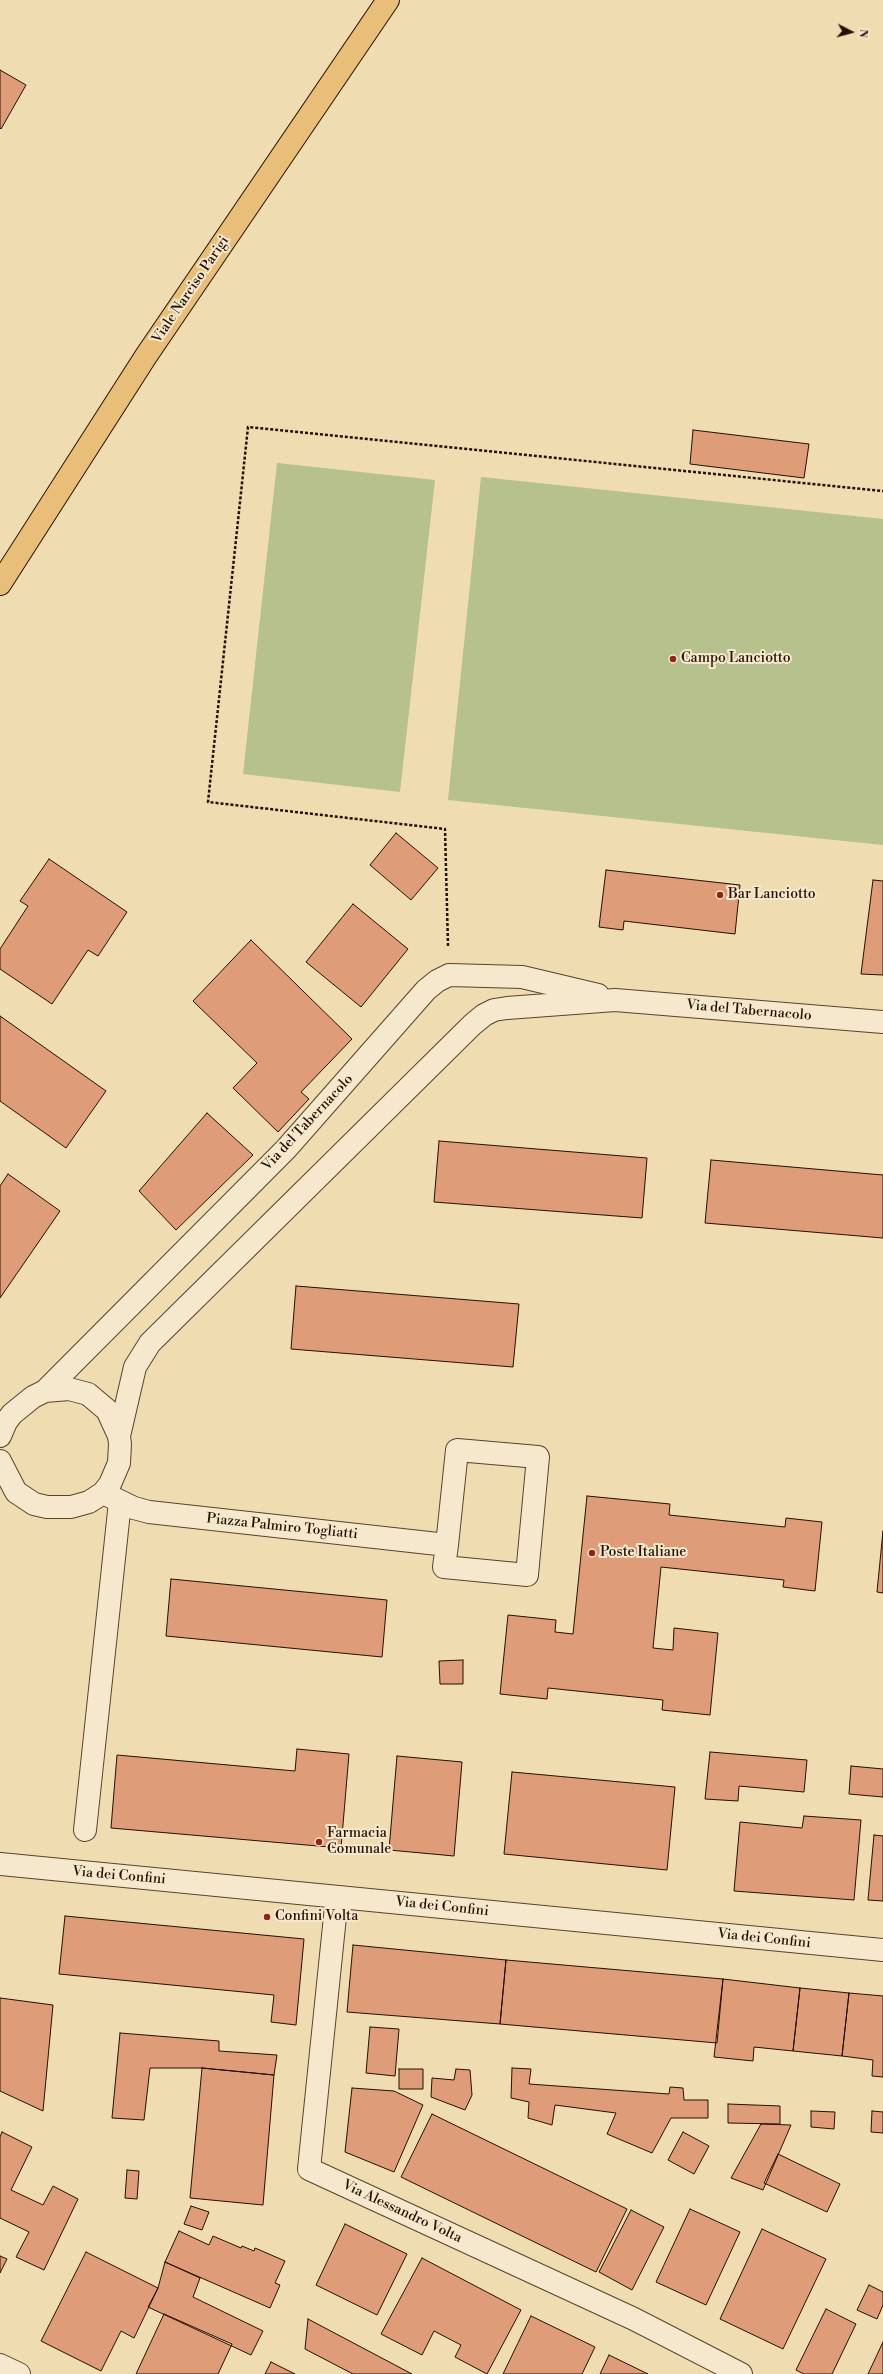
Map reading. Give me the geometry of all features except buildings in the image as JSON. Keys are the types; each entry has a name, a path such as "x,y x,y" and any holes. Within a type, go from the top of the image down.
{"main road":[{"name":"Viale Narciso Parigi","path":"0,584 146,356 388,0"}],"street":[{"name":"Via del Tabernacolo","path":"46,1391 286,1149 426,990 449,975 522,977 615,1000 883,1022"},
{"name":"Via del Tabernacolo","path":"119,1436 135,1367 150,1343 472,1025 494,1010 615,1000"},
{"path":"0,1436 6,1422 12,1414 33,1397 46,1391 69,1389 95,1398 107,1410 119,1436 119,1463 115,1474 111,1497 85,1830"},
{"path":"457,1450 538,1457 527,1574 444,1567 447,1545 457,1450"},
{"path":"0,1461 8,1494 34,1504 60,1508 80,1506 111,1497"},
{"name":"Piazza Palmiro Togliatti","path":"111,1497 149,1512 169,1515 447,1545"},
{"name":"Via dei Confini","path":"0,1864 883,1950"},
{"name":"Via Alessandro Volta","path":"337,1897 308,2169 634,2319 741,2374"},
{"path":"0,2365 18,2374"}],"path":[{"path":"449,975 445,829 208,802 248,427 883,491"}],"green space":[{"path":"277,463 435,480 400,792 243,774"},
{"name":"Campo Lanciotto","path":"481,477 883,519 883,845 448,800"}],"place":[{"name":"Campo Lanciotto","path":"673,659"},
{"name":"Bar Lanciotto","path":"720,895"},
{"name":"Poste Italiane","path":"592,1553"},
{"name":"Farmacia Comunale","path":"319,1842"},
{"name":"Confini Volta","path":"267,1917"}]}
